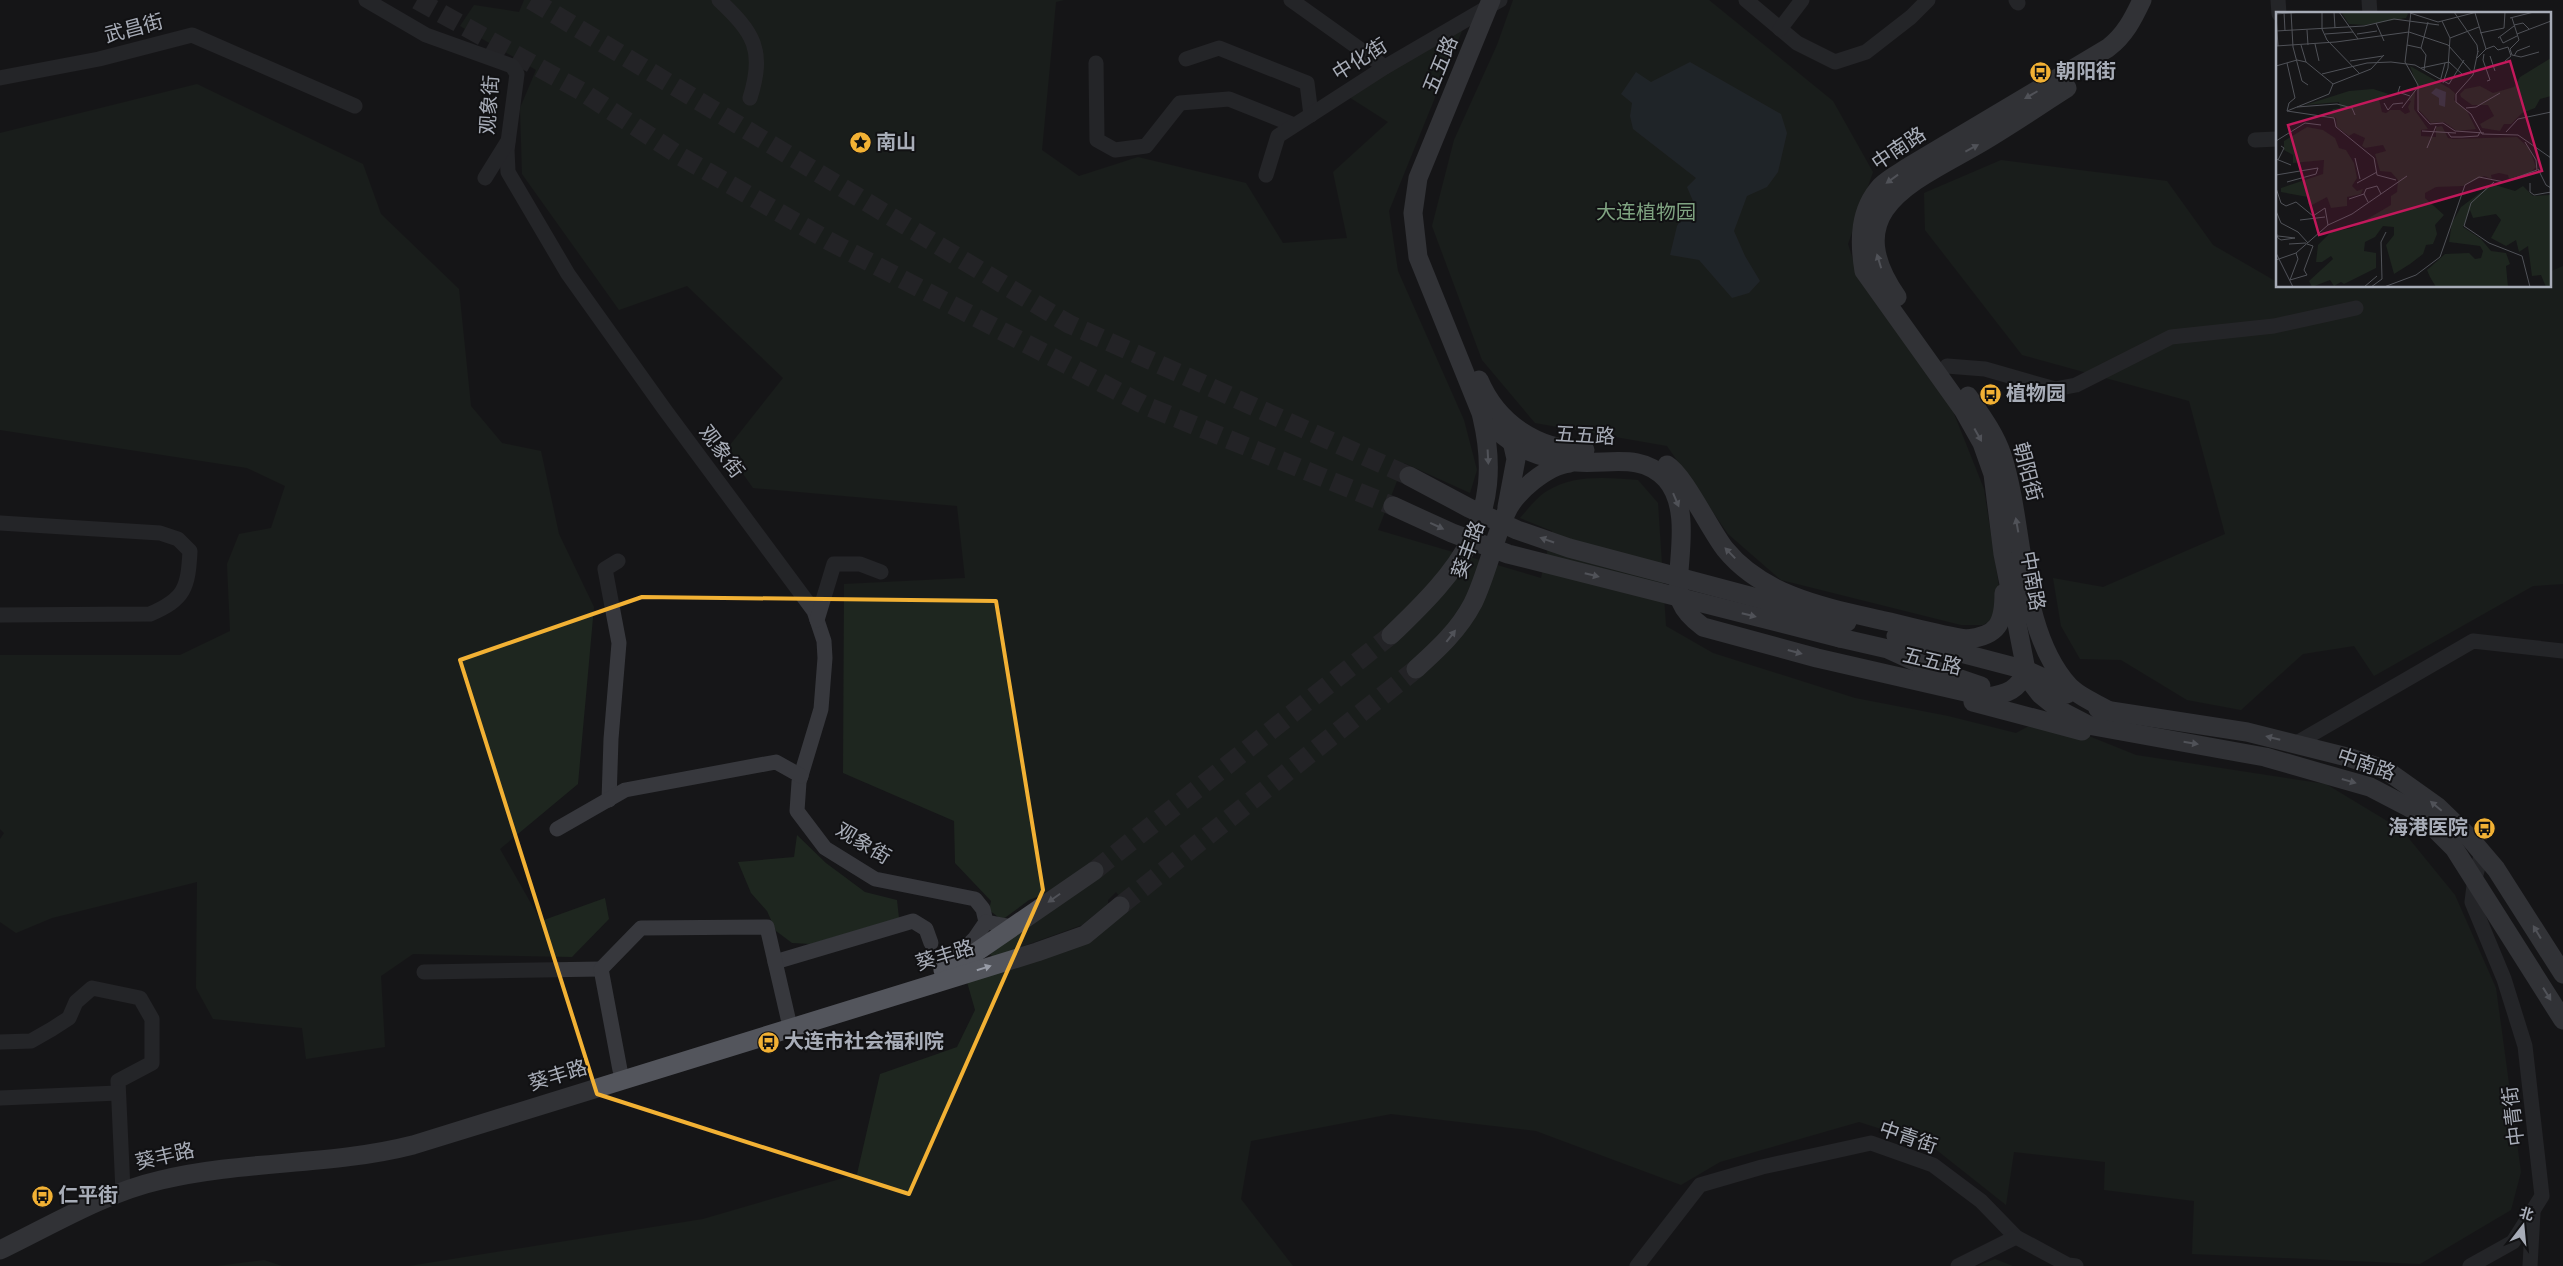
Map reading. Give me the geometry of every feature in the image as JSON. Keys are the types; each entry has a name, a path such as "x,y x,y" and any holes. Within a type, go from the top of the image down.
{"main road":[{"name":"朝阳街","path":"2028,590 2009,479 2002,454 1992,433 1889,284 1879,265 1875,237 1879,221 1886,207 1910,184 1926,172 1978,144 2116,55 2137,33 2153,0"},
{"name":"五五路","path":"1496,2 1418,178 1413,213 1418,257 1481,413 1495,431 1521,453 1576,462 1634,462 1653,467 1667,480 1679,507 1682,537 1679,582 1680,601 1694,620 1703,627 1817,658 1969,694 1987,697 2004,695"},
{"name":"五五路","path":"1496,2 1430,177 1424,199 1423,225 1425,246 1469,357 1484,392 1502,417 1524,434 1554,445 1580,450 1633,450 1672,468 1726,550 1746,569 1760,580 1779,590 1824,607 1951,636 1967,639 1982,638 1993,632 2002,621 2004,593 2003,554"},
{"name":"中南路","path":"2139,4 2118,40 2108,48 1910,166 1881,186 1868,206 1862,223 1860,247 1864,270 1964,411 1982,443 1993,474 2003,554 2027,664 2040,694 2061,711 2088,724 2143,736 2265,757 2370,787 2418,812 2454,848 2475,878 2563,1020"},
{"name":"葵丰路","path":"1390,635 1428,599 1456,568 1498,493 1489,459 1481,413"},
{"path":"1502,417 1521,453"},
{"path":"1506,511 1498,493 1521,453 1554,445"},
{"name":"葵丰路","path":"1416,669 1451,638 1472,604 1488,568 1506,511 1528,485 1554,466 1576,462"},
{"path":"1409,476 1469,508 1517,530 1570,548 1844,630"},
{"path":"1393,506 1452,533 1508,554 1844,630 2027,664"},
{"path":"1716,631 1705,616 1702,595 1705,587 1716,580 1776,597 1824,607"},
{"path":"2004,695 2014,689 2023,679 2031,648 2028,590"},
{"path":"2028,590 2042,640 2052,664 2070,688 2111,712"},
{"name":"五五路","path":"1844,630 1934,670 2088,724"},
{"path":"1951,636 2027,664 2060,688 2072,700 2084,706 2111,712 2247,732 2351,758 2386,770 2438,807 2482,852 2521,905 2563,974"},
{"path":"1888,650 1994,674 2012,676 2027,664"},
{"path":"1817,658 1931,692 2085,731 2111,736 2143,736"},
{"name":"葵丰路","path":"0,1250 123,1187 173,1166 211,1160 371,1144 396,1139 943,971 959,964 1094,871"},
{"name":"葵丰路","path":"0,1238 97,1191 219,1168 377,1154 413,1145 1037,952 1084,935 1120,906"}],"street":[{"name":"观象街","path":"366,0 426,35 512,66 516,74 508,141 508,172 568,274 665,410 814,611 824,641 826,658 822,709 801,776 797,811 825,848 875,880 975,899 983,909 986,922"},
{"path":"719,0 738,18 754,44 758,72 750,98"},
{"path":"1291,0 1385,67"},
{"path":"1780,29 1802,0"},
{"path":"1755,3 1780,29 1797,43 1835,62 1866,52 1911,17 1928,0"},
{"name":"中化街","path":"1266,175 1278,136 1385,67 1496,2"},
{"name":"武昌街","path":"0,78 99,59 192,35 355,106"},
{"path":"1186,59 1219,48 1307,83 1311,115"},
{"path":"1096,63 1097,140 1115,150 1146,146 1180,103 1229,99 1294,125"},
{"path":"2255,140 2276,140"},
{"path":"485,178 488,169 508,141"},
{"path":"1947,366 1986,369 2054,389 2076,386 2171,337 2274,326 2356,308"},
{"path":"0,523 160,533 178,539 190,551 188,577 182,594 170,605 150,614 0,615"},
{"path":"609,800 610,739 619,643 605,569 618,561"},
{"path":"817,620 834,564 860,564 882,572"},
{"path":"2295,744 2473,641 2563,651"},
{"path":"557,829 625,790 776,762 801,776"},
{"name":"中青街","path":"2470,1266 2513,1242 2542,1196 2525,1046 2504,979 2472,902 2475,878 2482,852"},
{"path":"775,962 914,921 926,929 931,943"},
{"path":"943,971 975,938 986,922 1013,927"},
{"path":"424,972 601,969 640,928 767,926 788,1018"},
{"path":"601,969 620,1070"},
{"path":"0,1042 31,1041 52,1030 69,1018 76,1002 92,988 140,998 152,1019 152,1063 118,1081 123,1187"},
{"path":"0,1098 118,1093"},
{"name":"中青街","path":"1637,1266 1700,1185 1762,1167 1871,1143 1933,1165 1980,1201 2016,1237 2068,1265 2076,1266"},
{"path":"2530,1266 2533,1211"},
{"path":"1958,1266 2016,1237"}],"highlighted area":[{"path":"642,597 996,601 1043,890 909,1194 597,1094 460,660"}],"green space":[{"path":"524,0 1064,0 1056,2 1042,150 1079,176 1138,157 1246,183 1283,243 1347,238 1333,172 1388,122 1349,97 1464,26 1389,211 1398,271 1464,420 1477,470 1470,493 1404,463 1378,530 1541,578 1552,531 1520,518 1536,500 1547,491 1569,482 1592,478 1638,480 1658,503 1666,626 1713,653 1855,698 1948,716 2016,733 2044,718 2136,755 2326,784 2402,830 2455,895 2496,988 2521,1172 2511,1210 2420,1264 2192,1254 2194,1201 2104,1190 2105,1162 2014,1152 2006,1205 1929,1144 1859,1122 1720,1162 1681,1185 1536,1131 1391,1114 1251,1141 1241,1199 1293,1266 409,1266 703,1219 857,1174 880,1074 957,1047 975,1010 967,982 1127,906 1116,892 1108,900 1108,904 1082,925 993,957 990,954 1101,872 1093,861 1050,892 1029,900 1002,920 989,910 991,901 955,863 954,821 843,773 844,584 965,578 957,506 753,488 726,450 783,378 687,286 619,310 522,174 520,108 536,70 460,26 474,5 519,12"},
{"name":"大连植物园","path":"1513,0 1709,0 1833,101 1873,172 1848,244 1860,281 1951,406 1984,489 2000,593 1993,619 1983,625 1961,625 1781,580 1728,534 1667,446 1535,423 1482,360 1432,226 1454,140 1497,45"},
{"path":"197,84 363,164 381,214 459,289 471,406 502,443 541,451 559,534 594,607 578,784 500,849 541,921 605,898 609,919 572,957 413,954 381,976 385,1047 306,1059 302,1028 213,1019 196,988 197,882 52,918 16,933 0,922 0,839 4,833 0,829 0,655 180,655 230,631 227,564 239,534 271,528 285,486 247,468 0,430 0,133"},
{"path":"2001,160 2167,181 2213,245 2276,281 2276,288 2550,288 2550,272 2563,266 2563,584 2533,586 2374,676 2354,646 2303,654 2241,710 2187,700 2121,660 2080,659 2061,626 2053,578 2103,587 2225,534 2189,401 2022,355 1925,230 1924,193"},
{"path":"797,835 826,863 865,892 897,900 899,918 811,944 792,943 776,931 767,911 751,893 738,862 794,857"},
{"path":"1995,1259 2013,1266 1978,1266"},
{"path":"264,1260 282,1266 217,1266"}],"shaded area":[{"path":"1690,62 1781,114 1787,133 1778,172 1767,187 1747,196 1734,231 1745,256 1760,281 1749,293 1732,298 1699,260 1670,255 1677,226 1693,201 1687,187 1696,178 1633,129 1630,116 1632,103 1621,94 1636,72 1651,82"}],"tunnel":[{"path":"417,0 581,91 680,156 829,241 1144,405 1393,506"},
{"path":"531,0 1069,324 1409,476"},
{"path":"1094,871 1391,635"},
{"path":"1120,906 1416,669"}],"place":[{"name":"朝阳街","path":"2040,72"},
{"name":"南山","path":"860,143"},
{"name":"植物园","path":"1990,394"},
{"name":"海港医院","path":"2484,828"},
{"name":"大连市社会福利院","path":"768,1042"},
{"name":"仁平街","path":"42,1196"}]}
